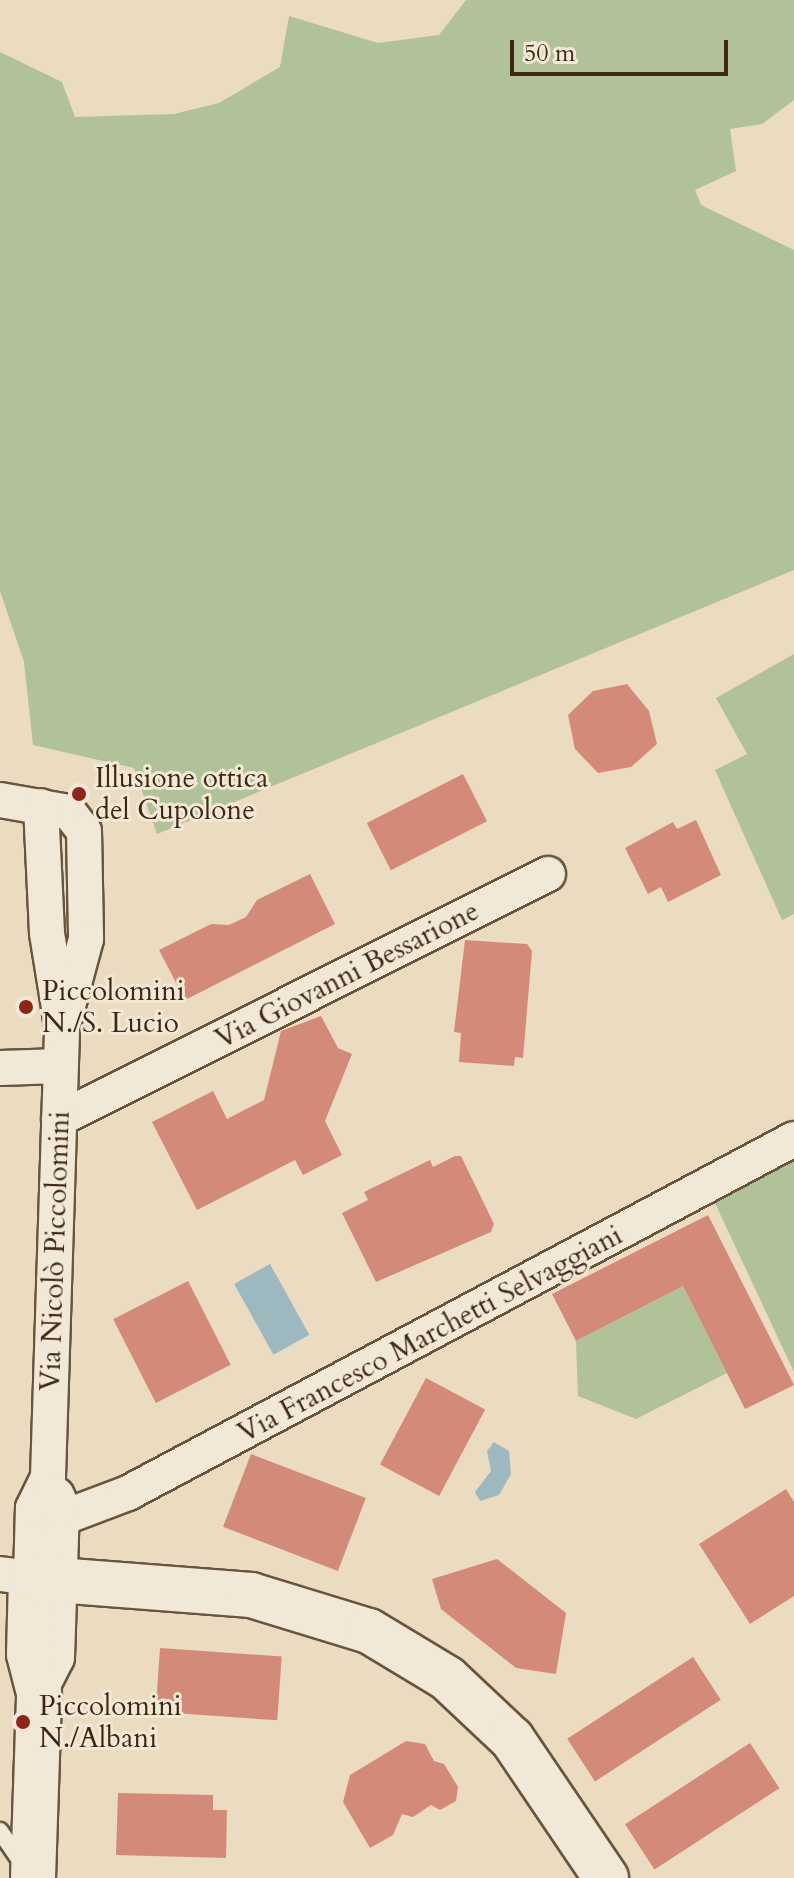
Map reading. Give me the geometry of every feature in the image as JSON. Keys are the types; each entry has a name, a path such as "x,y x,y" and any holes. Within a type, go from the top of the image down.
{"main road":[{"name":"Via Nicolò Piccolomini","path":"31,1577 29,1654 39,1693 33,1878"},
{"path":"31,1577 251,1595 369,1631 447,1678 512,1739 606,1878"}],"street":[{"name":"Via Nicolò Piccolomini","path":"0,800 73,814 86,842 86,939 62,1026 48,1477 62,1518 31,1577"},
{"name":"Via Giovanni Bessarione","path":"59,1119 548,874"},
{"path":"0,1068 61,1066"},
{"name":"Via Francesco Marchetti Selvaggiani","path":"62,1518 128,1493 794,1139"},
{"name":"Via Nicolò Piccolomini","path":"31,1577 33,1508 48,1477"}],"lane":[{"path":"0,1831 33,1878"}],"green space":[{"path":"466,0 794,0 794,100 762,124 730,129 736,171 695,190 701,205 794,250 794,570 157,834 134,768 33,745 24,662 0,591 0,52 62,82 75,117 174,114 219,103 280,67 289,16 378,43 439,35"},
{"path":"794,654 794,914 782,920 715,770 747,754 716,698"},
{"path":"794,1139 794,1372 708,1188"},
{"path":"683,1286 727,1373 636,1419 578,1396 576,1341"}],"water":[{"path":"270,1264 309,1335 273,1355 234,1284"},
{"path":"494,1442 509,1451 511,1474 499,1495 480,1501 475,1492 491,1471 487,1451"}],"building":[{"path":"627,684 649,711 657,744 631,767 598,773 575,749 568,715 593,691"},
{"path":"463,774 487,821 391,870 367,823"},
{"path":"696,820 721,875 668,902 661,887 648,894 625,848 673,822 677,829"},
{"path":"310,874 335,924 185,1000 159,950 211,924 229,925 246,917 257,900"},
{"path":"465,940 527,944 532,951 523,1058 515,1057 514,1066 459,1062 461,1033 454,1032"},
{"path":"321,1016 338,1048 352,1054 325,1121 342,1155 303,1175 295,1160 197,1210 152,1122 213,1091 227,1119 264,1100 281,1031"},
{"path":"461,1156 494,1224 491,1232 376,1282 342,1213 368,1200 364,1192 430,1160 433,1167"},
{"path":"708,1215 794,1385 745,1409 683,1286 576,1341 552,1294"},
{"path":"188,1281 231,1365 156,1403 113,1319"},
{"path":"426,1378 485,1409 439,1496 380,1465"},
{"path":"251,1454 366,1498 338,1571 223,1527"},
{"path":"786,1489 794,1502 794,1596 750,1624 699,1544"},
{"path":"497,1559 566,1613 556,1674 516,1668 441,1609 432,1579"},
{"path":"160,1648 282,1657 277,1720 156,1712"},
{"path":"693,1657 721,1700 595,1781 567,1739"},
{"path":"406,1741 425,1744 434,1761 444,1764 458,1787 456,1801 440,1810 431,1805 413,1817 402,1814 393,1835 370,1848 343,1802 350,1775"},
{"path":"750,1743 779,1788 654,1869 625,1824"},
{"path":"118,1793 213,1795 213,1810 227,1810 226,1858 116,1855"}],"place":[{"name":"Illusione ottica del Cupolone","path":"79,794"},
{"name":"Piccolomini N./S. Lucio","path":"26,1007"},
{"name":"Piccolomini N./Albani","path":"23,1722"}]}
